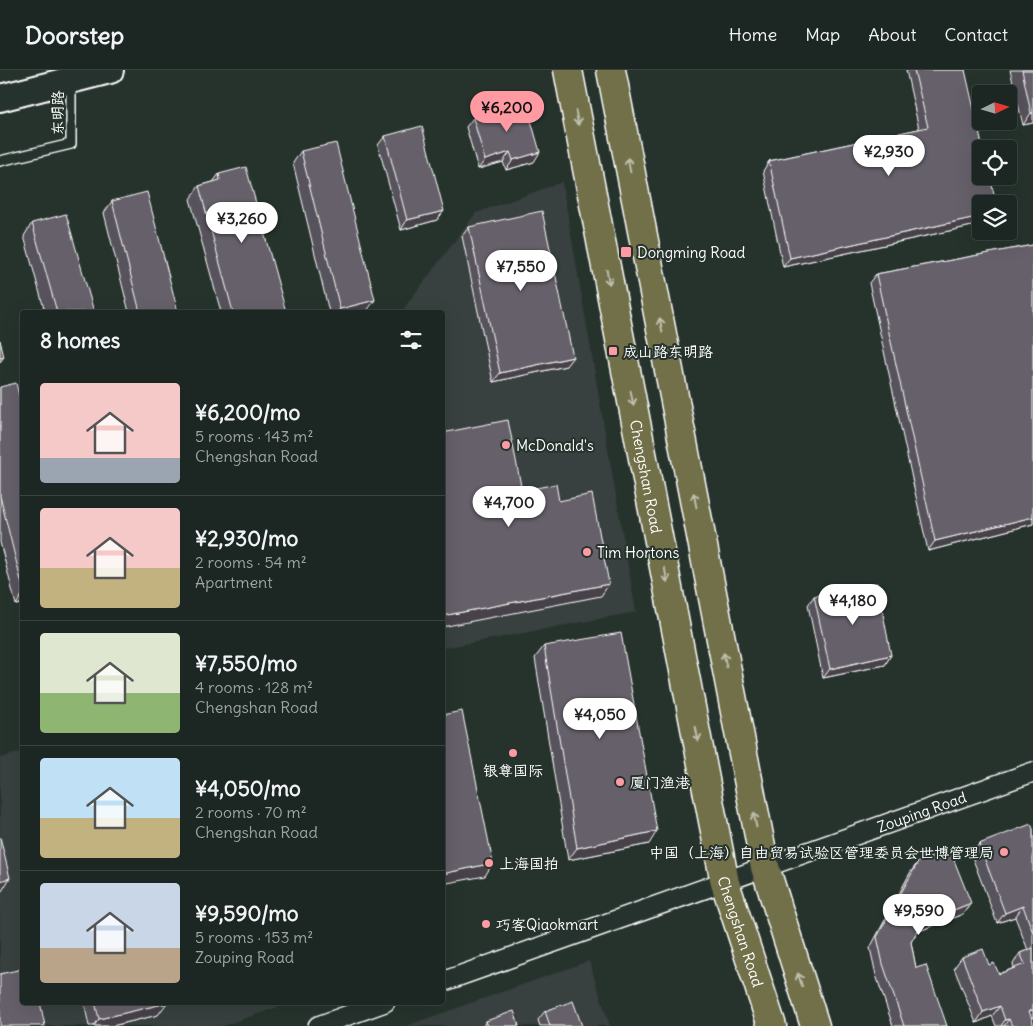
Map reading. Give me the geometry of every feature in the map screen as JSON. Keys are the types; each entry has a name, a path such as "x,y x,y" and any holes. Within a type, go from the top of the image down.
{"main road":[{"path":"0,98 69,75 110,70"},
{"name":"Chengshan Road","path":"568,70 725,883 772,1026"},
{"path":"611,70 765,868 815,1026"}],"street":[{"name":"Zouping Road","path":"445,981 1033,772"},
{"path":"318,1026 377,1005"}],"lane":[{"name":"东明路","path":"0,162 71,144 69,75"}],"shaded area":[{"path":"562,182 636,612 445,648 445,310 403,310 476,213"},
{"path":"20,753 20,1005 284,1005 223,1026 0,1026 0,758"},
{"path":"589,961 610,1026 406,1026"}],"building":[{"path":"914,70 965,70 972,101 972,130 979,130 981,140 972,140 972,185 992,185 994,195 972,195 972,218 790,258 769,161 928,127"},
{"path":"1022,70 1033,70 1033,113 1031,113"},
{"path":"526,103 540,152 513,160 510,152 485,160 473,118"},
{"path":"422,126 444,211 407,220 385,136"},
{"path":"336,143 375,300 340,309 301,151"},
{"path":"246,167 285,310 232,310 199,186 220,180 219,174"},
{"path":"147,192 177,310 139,310 112,201"},
{"path":"542,211 573,357 500,373 469,227"},
{"path":"66,214 93,310 56,310 32,223"},
{"path":"1033,245 1033,517 935,541 876,274"},
{"path":"0,340 4,357 0,358"},
{"path":"16,383 20,400 20,577 0,496 0,387"},
{"path":"508,420 522,491 556,484 559,501 592,494 609,584 445,615 445,432"},
{"path":"877,583 891,655 830,669 814,596"},
{"path":"621,633 657,831 577,848 544,646"},
{"path":"462,711 493,863 445,873 445,714"},
{"path":"1031,824 1033,829 1033,933 1023,906 1005,913 979,844"},
{"path":"0,837 10,878 0,881"},
{"path":"950,850 971,903 922,923 911,942 916,968 926,965 947,1026 904,1026 883,964 877,937 918,862"},
{"path":"1033,948 1033,1010 1029,1011 1033,1026 1012,1026 1009,1019 1005,1020 1000,1006 983,1012 962,957 983,949 989,965 994,963 999,974 1025,964 1020,953"},
{"path":"20,969 20,1005 41,1005 45,1026 0,1026 0,974"},
{"path":"573,1001 582,1026 550,1026 545,1011"},
{"path":"96,1005 158,1005 99,1019"},
{"path":"514,1011 519,1026 488,1026 486,1021"}],"place":[{"name":"Dongming Road","path":"626,252"},
{"name":"成山路东明路","path":"613,351"},
{"name":"McDonald's","path":"506,445"},
{"name":"Tim Hortons","path":"587,552"},
{"name":"银尊国际","path":"513,753"},
{"name":"厦门渔港","path":"620,782"},
{"name":"中国（上海）自由贸易试验区管理委员会世博管理局","path":"1004,852"},
{"name":"上海国拍","path":"489,863"},
{"name":"巧客Qiaokmart","path":"486,924"}]}
